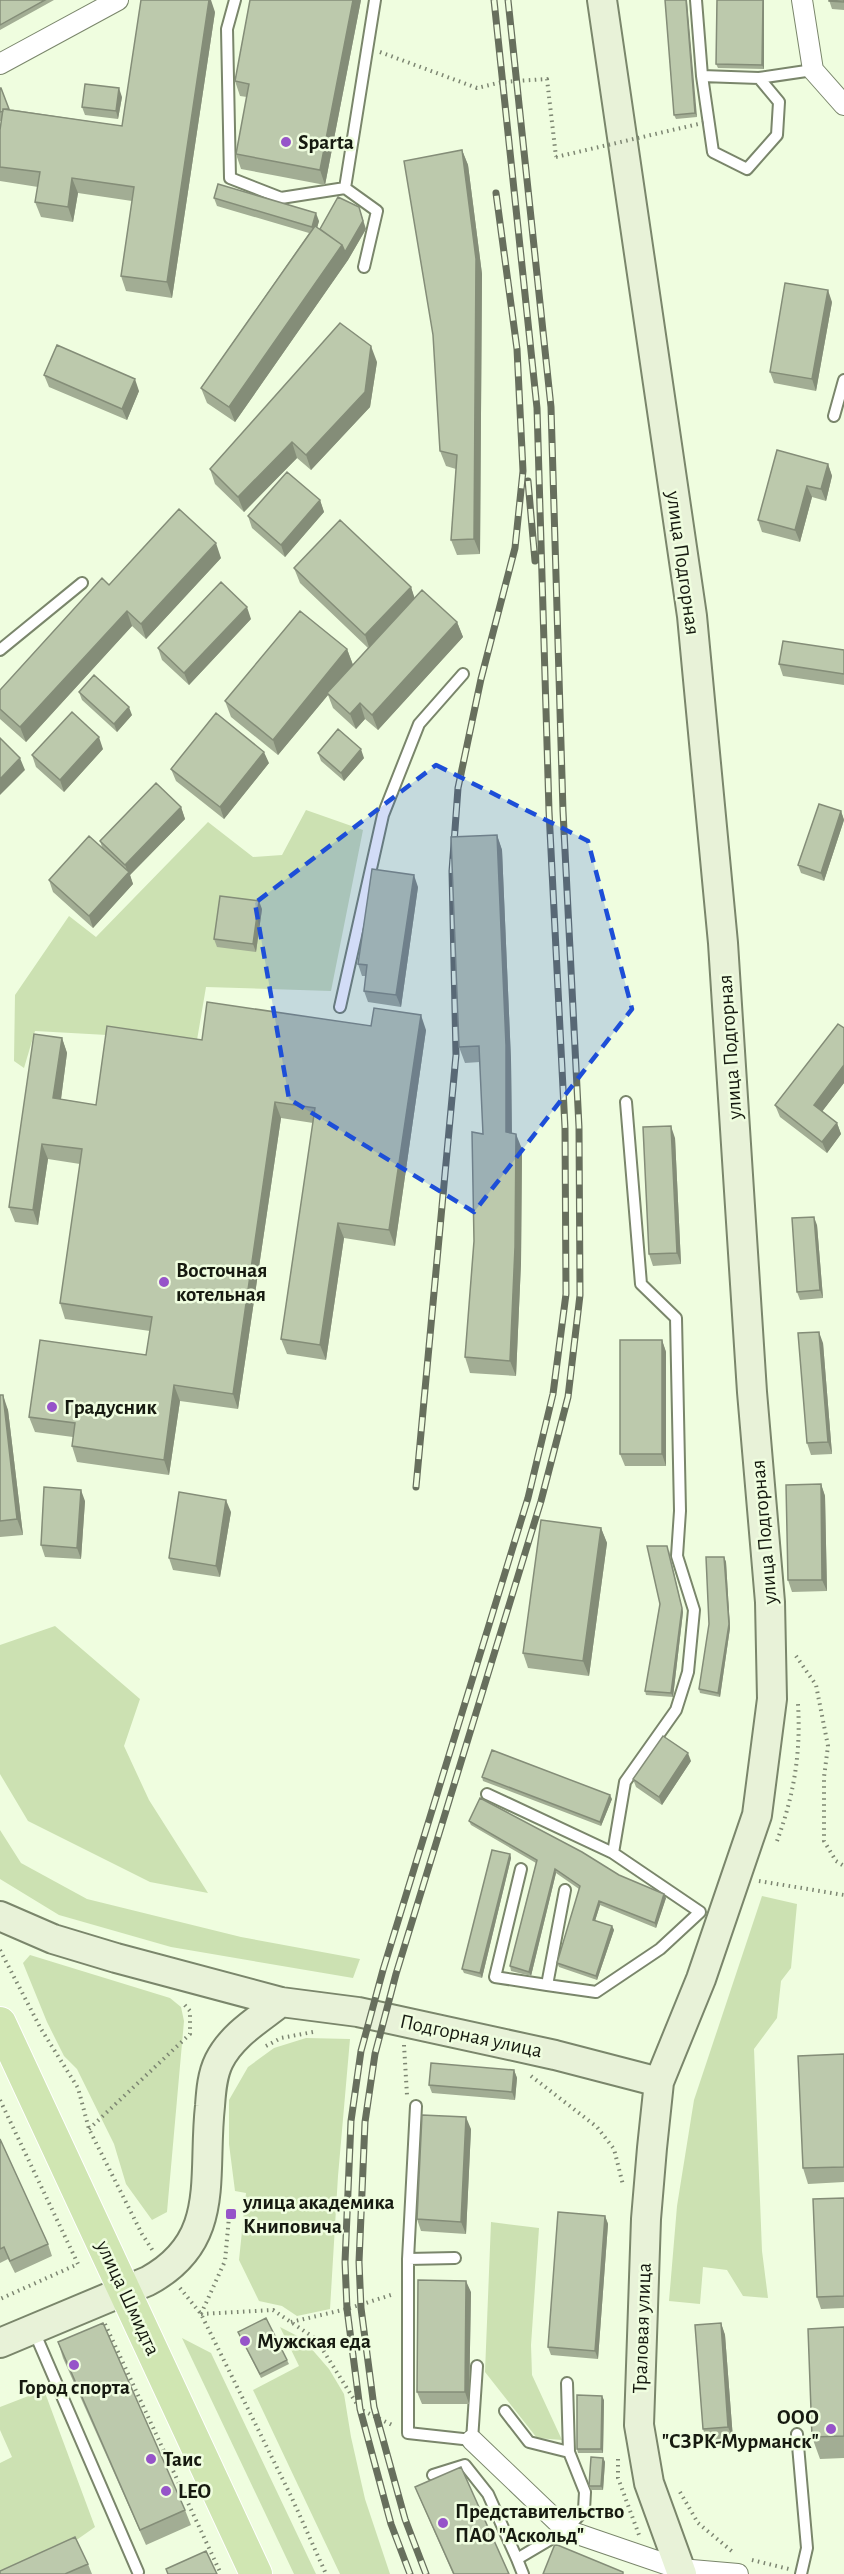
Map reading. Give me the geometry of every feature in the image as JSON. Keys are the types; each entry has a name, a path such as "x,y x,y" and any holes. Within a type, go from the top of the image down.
{"main road":[{"name":"улица Подгорная","path":"602,0 692,616 723,943 752,1392 770,1602 772,1699 766,1760 757,1815 711,1916 701,1979 659,2082"},
{"name":"Подгорная улица","path":"0,1916 53,1939 281,2002 358,2012 555,2055 659,2082"},
{"path":"0,2343 166,2271 186,2253 198,2230 204,2205 208,2124 212,2083 217,2064 240,2033 281,2002"},
{"name":"улица Шмидта","path":"0,2023 256,2574"},
{"name":"Траловая улица","path":"659,2082 646,2219 639,2425 649,2483 681,2571"}],"street":[{"path":"0,64 118,0"},
{"path":"802,0 813,70 844,105"},
{"path":"472,2440 566,2530 648,2557 681,2571 742,2563"}],"lane":[{"path":"235,0 227,28 230,178 281,198 345,188 377,211 364,267"},
{"path":"345,188 375,0"},
{"path":"696,0 707,122 713,152 747,169 777,135 779,102 759,78"},
{"path":"702,76 759,78 813,70"},
{"path":"834,416 844,380"},
{"path":"0,650 81,583"},
{"path":"340,1007 383,815 419,724 463,674"},
{"path":"614,1853 625,1782 676,1710 688,1672 694,1610 677,1556 680,1511 676,1318 641,1284 626,1102"},
{"path":"487,1794 614,1853 711,1916 596,1992 495,1977 521,1869"},
{"path":"547,1985 565,1890"},
{"path":"416,2106 408,2259 408,2433 472,2440 477,2366"},
{"path":"408,2259 455,2258"},
{"path":"33,2329 138,2572"},
{"path":"517,2559 566,2530 584,2510 585,2492 569,2452 567,2383"},
{"path":"505,2411 529,2442 569,2452"},
{"path":"797,2434 807,2547 801,2573"},
{"path":"433,2475 465,2465 488,2494 523,2574"}],"path":[{"path":"368,47 477,88 502,82 547,80 556,157 707,122"},
{"path":"795,1664 794,1653 816,1684 828,1746 824,1777 824,1841 836,1861 844,1866"},
{"path":"773,1850 795,1782 800,1739 797,1696"},
{"path":"757,1892 765,1871"},
{"path":"775,1885 844,1894"},
{"path":"0,1950 41,2029 78,2088 89,2128 142,2234 166,2271 201,2314 291,2496 326,2574"},
{"path":"89,2128 190,2034 190,2011 179,1998"},
{"path":"264,2047 281,2038 314,2032"},
{"path":"407,2094 404,2045 415,2047"},
{"path":"525,2072 597,2127 614,2148 624,2188"},
{"path":"0,2100 78,2265 0,2299"},
{"path":"201,2314 225,2260 230,2204"},
{"path":"291,2322 347,2309 396,2293"},
{"path":"201,2314 273,2310 316,2339 360,2409 408,2433"},
{"path":"105,2324 221,2574"},
{"path":"618,2455 618,2478 648,2557"},
{"path":"676,2482 698,2523 742,2563 801,2573"}],"highlighted area":[{"path":"436,765 588,841 632,1009 474,1212 289,1099 255,903"}],"green space":[{"path":"306,810 363,830 331,991 206,987 197,1040 35,1031 24,1068 14,1061 15,995 69,916 96,937 208,822 253,857 282,855"},
{"path":"55,1626 140,1699 124,1746 149,1800 208,1893 150,1882 28,1821 0,1774 0,1645"},
{"path":"0,1830 21,1863 87,1899 241,1937 360,1959 353,1978 171,1947 59,1915 0,1879"},
{"path":"762,1896 797,1904 791,1968 781,1981 777,2018 754,2049 762,2251 768,2298 743,2296 727,2270 703,2267 700,2304 669,2301 677,2206 694,2100"},
{"path":"30,1955 170,1998 181,2007 184,2021 167,2212 152,2220 126,2184 114,2144 77,2069 64,2056 47,2022 23,1963"},
{"path":"306,2038 350,2039 338,2176 330,2309 297,2316 282,2306 259,2301 239,2260 246,2193 235,2191 229,2144 229,2100 248,2067 274,2048"},
{"path":"491,2222 539,2228 531,2345 532,2375 562,2440 537,2438 485,2372"},
{"path":"280,2327 303,2339 329,2369 344,2394 365,2499 390,2574 340,2574 253,2390 299,2366"},
{"path":"182,2338 211,2353 316,2574 294,2574"},
{"path":"44,2390 95,2527 68,2546 0,2574 0,2463 12,2457 0,2430 0,2407"}],"building":[{"path":"0,0 45,0 0,25"},
{"path":"141,0 209,0 167,282 121,276 134,187 72,178 68,207 35,202 40,172 0,167 0,130 3,109 122,126"},
{"path":"250,0 353,0 320,170 236,154 249,84 235,81"},
{"path":"665,0 686,0 695,113 674,115"},
{"path":"717,0 763,0 762,65 716,64"},
{"path":"85,84 119,88 116,111 82,107"},
{"path":"0,88 9,109 3,109 0,112"},
{"path":"462,150 476,259 474,539 451,540 457,455 440,451 433,335 404,161"},
{"path":"218,184 316,213 312,227 214,198"},
{"path":"338,197 359,207 363,221 345,252 342,245 320,229"},
{"path":"315,226 342,245 229,407 201,388"},
{"path":"785,283 828,290 812,379 770,372"},
{"path":"340,323 371,346 365,392 306,455 292,442 238,497 210,469"},
{"path":"57,345 135,379 122,409 44,375"},
{"path":"777,450 828,464 821,489 807,486 795,530 758,520"},
{"path":"287,472 320,500 281,545 248,516"},
{"path":"179,509 216,543 141,624 127,611 20,727 0,709 0,690 102,578 109,585"},
{"path":"340,520 411,587 365,635 294,568"},
{"path":"221,582 247,607 184,673 158,648"},
{"path":"422,590 457,622 372,715 360,703 350,714 327,693"},
{"path":"300,611 347,649 273,740 225,701"},
{"path":"783,641 844,650 844,674 779,664"},
{"path":"94,675 129,707 114,724 79,692"},
{"path":"72,712 99,737 60,780 32,755"},
{"path":"216,713 264,752 220,807 171,769"},
{"path":"338,729 361,749 341,773 318,753"},
{"path":"0,738 20,758 0,779"},
{"path":"156,783 181,807 125,865 100,841"},
{"path":"819,804 841,811 821,873 798,865"},
{"path":"497,835 506,1045 506,1132 516,1134 515,1247 510,1361 465,1357 474,1241 472,1132 483,1134 479,1046 459,1047 451,837"},
{"path":"89,836 129,872 89,916 49,880"},
{"path":"372,869 414,875 396,995 364,991 367,965 358,964"},
{"path":"220,896 259,901 253,944 214,939"},
{"name":"Восточная котельная","path":"207,1002 371,1026 374,1008 421,1015 389,1230 338,1223 320,1345 281,1339 315,1108 275,1102 233,1394 174,1385 164,1460 72,1446 75,1423 29,1417 40,1340 146,1355 152,1317 60,1303 82,1149 42,1144 33,1210 9,1207 34,1034 62,1038 53,1098 96,1105 107,1026 202,1040"},
{"path":"838,1024 844,1028 844,1065 814,1105 837,1123 822,1142 775,1105"},
{"path":"671,1126 677,1253 649,1254 643,1127"},
{"path":"814,1217 820,1290 797,1292 792,1218"},
{"path":"819,1332 828,1442 807,1443 798,1333"},
{"path":"620,1340 662,1340 662,1454 620,1454"},
{"path":"0,1395 3,1395 17,1519 0,1521"},
{"path":"821,1484 822,1580 788,1580 786,1485"},
{"path":"44,1487 81,1490 77,1548 41,1545"},
{"path":"179,1492 226,1500 216,1566 169,1558"},
{"path":"541,1520 601,1528 583,1661 523,1653"},
{"path":"647,1546 667,1546 682,1608 671,1693 645,1691 660,1604"},
{"path":"706,1557 724,1557 729,1624 718,1693 699,1689 709,1624"},
{"path":"663,1736 688,1753 659,1797 633,1779"},
{"path":"492,1750 610,1795 600,1822 482,1777"},
{"path":"480,1798 582,1852 619,1875 664,1894 655,1923 599,1901 593,1920 612,1926 596,1976 557,1963 580,1886 555,1869 529,1972 510,1966 537,1860 469,1821"},
{"path":"492,1850 510,1854 480,1973 462,1969"},
{"path":"844,2054 844,2167 803,2168 798,2056"},
{"path":"431,2063 514,2070 512,2092 429,2085"},
{"path":"422,2115 466,2117 461,2222 417,2219"},
{"path":"0,2139 48,2244 10,2261 4,2247 0,2249"},
{"path":"844,2198 844,2296 817,2297 813,2199"},
{"path":"558,2212 605,2216 595,2351 548,2347"},
{"path":"418,2280 466,2281 465,2392 417,2392"},
{"path":"266,2318 287,2360 260,2374 238,2332"},
{"path":"103,2323 185,2510 140,2530 58,2342"},
{"path":"721,2323 728,2427 703,2429 695,2325"},
{"name":"ООО \"СЗРК-Мурманск\"","path":"844,2327 844,2436 812,2437 808,2329"},
{"path":"577,2395 602,2396 601,2449 577,2449"},
{"path":"591,2457 603,2458 601,2486 589,2486"},
{"path":"461,2467 509,2574 454,2574 415,2487"},
{"path":"75,2537 88,2564 65,2574 0,2574 0,2571"},
{"path":"555,2544 623,2572 623,2574 543,2574"},
{"path":"206,2551 217,2574 168,2574 166,2569"}],"railway":[{"path":"410,2574 391,2524 360,2409 347,2309 345,2262 351,2121 361,2051 383,1970 528,1498 553,1394 566,1294 565,1128 549,811 537,408 494,0"},
{"path":"426,2574 405,2519 374,2407 361,2308 359,2262 365,2122 375,2054 396,1974 541,1501 568,1397 580,1295 579,1127 563,811 551,407 508,0"},
{"path":"416,1487 456,1055 452,871 458,788 481,679 515,548 523,471 517,349 496,193"},
{"path":"528,481 535,561"}],"place":[{"name":"Sparta","path":"286,142"},
{"name":"Восточная котельная","path":"164,1282"},
{"name":"Градусник","path":"52,1407"},
{"name":"улица академика Книповича","path":"231,2214"},
{"name":"Мужская еда","path":"245,2341"},
{"name":"Город спорта","path":"74,2365"},
{"name":"ООО \"СЗРК-Мурманск\"","path":"831,2429"},
{"name":"Таис","path":"151,2459"},
{"name":"LEO","path":"166,2491"},
{"name":"Представительство ПАО \"Аскольд\"","path":"443,2523"}]}
